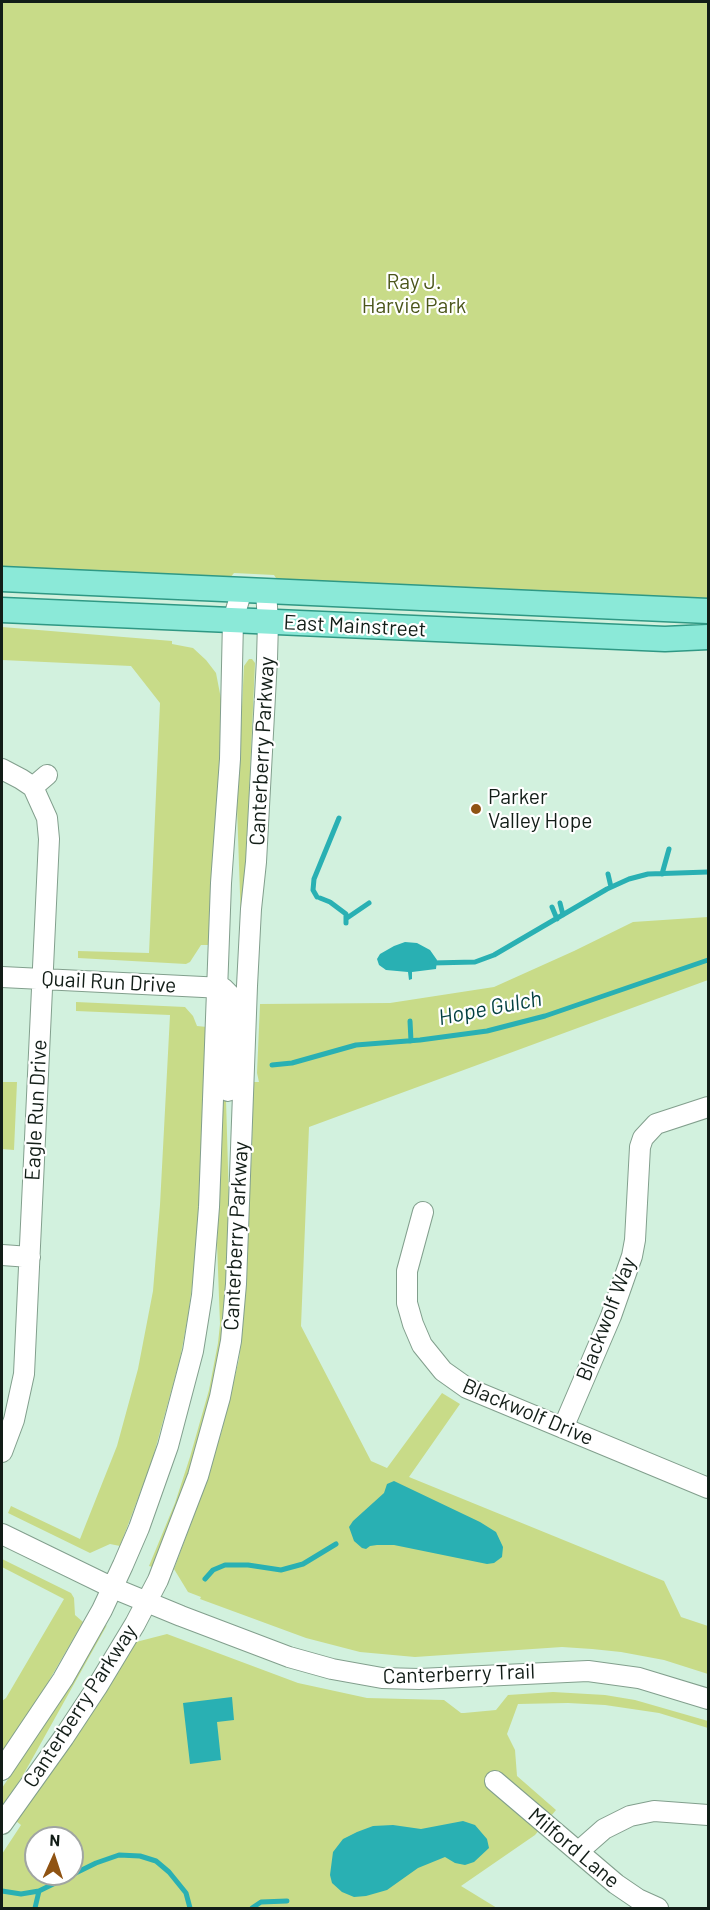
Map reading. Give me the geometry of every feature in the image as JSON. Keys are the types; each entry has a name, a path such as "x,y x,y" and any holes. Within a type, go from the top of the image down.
{"main road":[{"name":"East Mainstreet","path":"2,579 708,611"},
{"name":"East Mainstreet","path":"2,610 665,639 708,637"}],"street":[{"name":"Canterberry Parkway","path":"2,1770 63,1679 113,1588 157,1480 176,1422 193,1351 202,1295 207,1238 215,1085 221,883 230,759 233,620 254,591 268,622 241,1115 235,1304 226,1367 198,1476 170,1550 147,1602 77,1717 2,1824"},
{"name":"Eagle Run Drive","path":"2,769 21,779 40,781 49,839 22,1390 2,1452"},
{"name":"Quail Run Drive","path":"2,977 217,987"},
{"path":"217,987 225,989 230,997 228,1091 241,1115"},
{"name":"Blackwolf Way","path":"563,1428 611,1316 632,1256 635,1240 640,1128 708,1107"},
{"name":"Blackwolf Drive","path":"423,1212 407,1271 406,1291 413,1324 429,1356 443,1371 460,1384 708,1488"},
{"path":"2,1255 30,1257"},
{"name":"Canterberry Trail","path":"2,1534 113,1588 181,1616 289,1657 358,1675 419,1679 588,1671 639,1678 708,1699"},
{"name":"Milford Lane","path":"495,1781 621,1888 657,1908"},
{"path":"579,1851 604,1830 630,1816 662,1811 708,1815"}],"green space":[{"name":"Ray J. Harvie Park","path":"2,2 708,2 708,602 278,581 274,575 234,573 229,579 2,569"},
{"path":"2,627 172,641 172,644 193,648 216,673 222,704 211,945 201,945 190,962 186,964 78,958 78,951 149,953 160,703 131,666 2,660"},
{"path":"249,659 255,663 242,952 237,807 244,666"},
{"path":"708,917 708,980 309,1127 301,1326 371,1461 387,1468 442,1393 460,1404 409,1477 664,1581 681,1617 708,1626 708,1674 664,1660 621,1652 562,1647 415,1657 360,1652 306,1638 200,1599 201,1597 188,1592 174,1569 222,1430 239,1359 243,1325 253,1082 259,1082 257,1073 260,1004 390,1003 494,987 633,922"},
{"path":"76,1002 185,1007 193,1016 197,1026 207,1027 197,1249 180,1359 152,1461 120,1546 110,1544 90,1553 8,1513 11,1506 80,1539 117,1446 138,1369 153,1291 170,1015 76,1011"},
{"path":"230,1021 226,1100 229,1201 221,1347 192,1466 152,1567 149,1566 175,1503 190,1457 209,1390 218,1343 220,1324 217,1243 227,1022"},
{"path":"2,1082 17,1082 14,1150 2,1149"},
{"path":"2,1559 71,1593 74,1598 75,1615 83,1622 47,1684 2,1753 2,1701 6,1698 64,1599 2,1567"},
{"path":"107,1625 22,1777 2,1807 2,1788"},
{"path":"167,1634 298,1683 367,1698 444,1700 461,1713 496,1710 508,1695 553,1692 605,1695 635,1700 708,1721 708,1728 659,1713 605,1705 518,1704 507,1734 515,1750 517,1776 556,1810 535,1835 461,1886 497,1908 2,1908 2,1854 21,1825 16,1821 67,1749 136,1642"}],"water":[{"path":"405,942 417,943 430,950 437,960 436,969 412,972 412,979 409,980 408,972 386,970 379,965 377,959 380,954"},
{"path":"394,1481 496,1532 503,1547 502,1557 494,1563 487,1564 394,1545 362,1548 354,1541 349,1527 384,1493 387,1484"},
{"path":"232,1697 234,1720 217,1722 221,1760 190,1764 183,1703"},
{"path":"463,1821 475,1825 487,1839 489,1848 474,1862 465,1865 455,1863 445,1857 418,1868 387,1890 366,1896 354,1897 342,1892 332,1883 330,1875 333,1852 343,1839 357,1832 373,1826 393,1825 421,1829"}],"waterway":[{"path":"317,897 313,890 314,879 339,818"},
{"path":"662,874 669,849"},
{"path":"432,963 475,962 494,955 607,889 629,879 648,874 708,872"},
{"path":"608,874 611,887"},
{"path":"320,898 330,902 346,914 346,923"},
{"path":"347,918 369,903"},
{"path":"560,903 563,915"},
{"path":"552,907 557,919"},
{"name":"Hope Gulch","path":"272,1065 292,1063 356,1045 420,1040 487,1031 545,1016 708,960"},
{"path":"410,1021 411,1041"},
{"path":"205,1579 213,1570 225,1565 248,1565 281,1570 303,1564 336,1544"},
{"path":"2,1891 21,1894 39,1891 96,1863 119,1855 140,1856 156,1861 169,1872 186,1893 190,1908"},
{"path":"35,1908 39,1891"},
{"path":"252,1908 261,1902 287,1901"}],"place":[{"name":"Parker Valley Hope","path":"476,809"}]}
